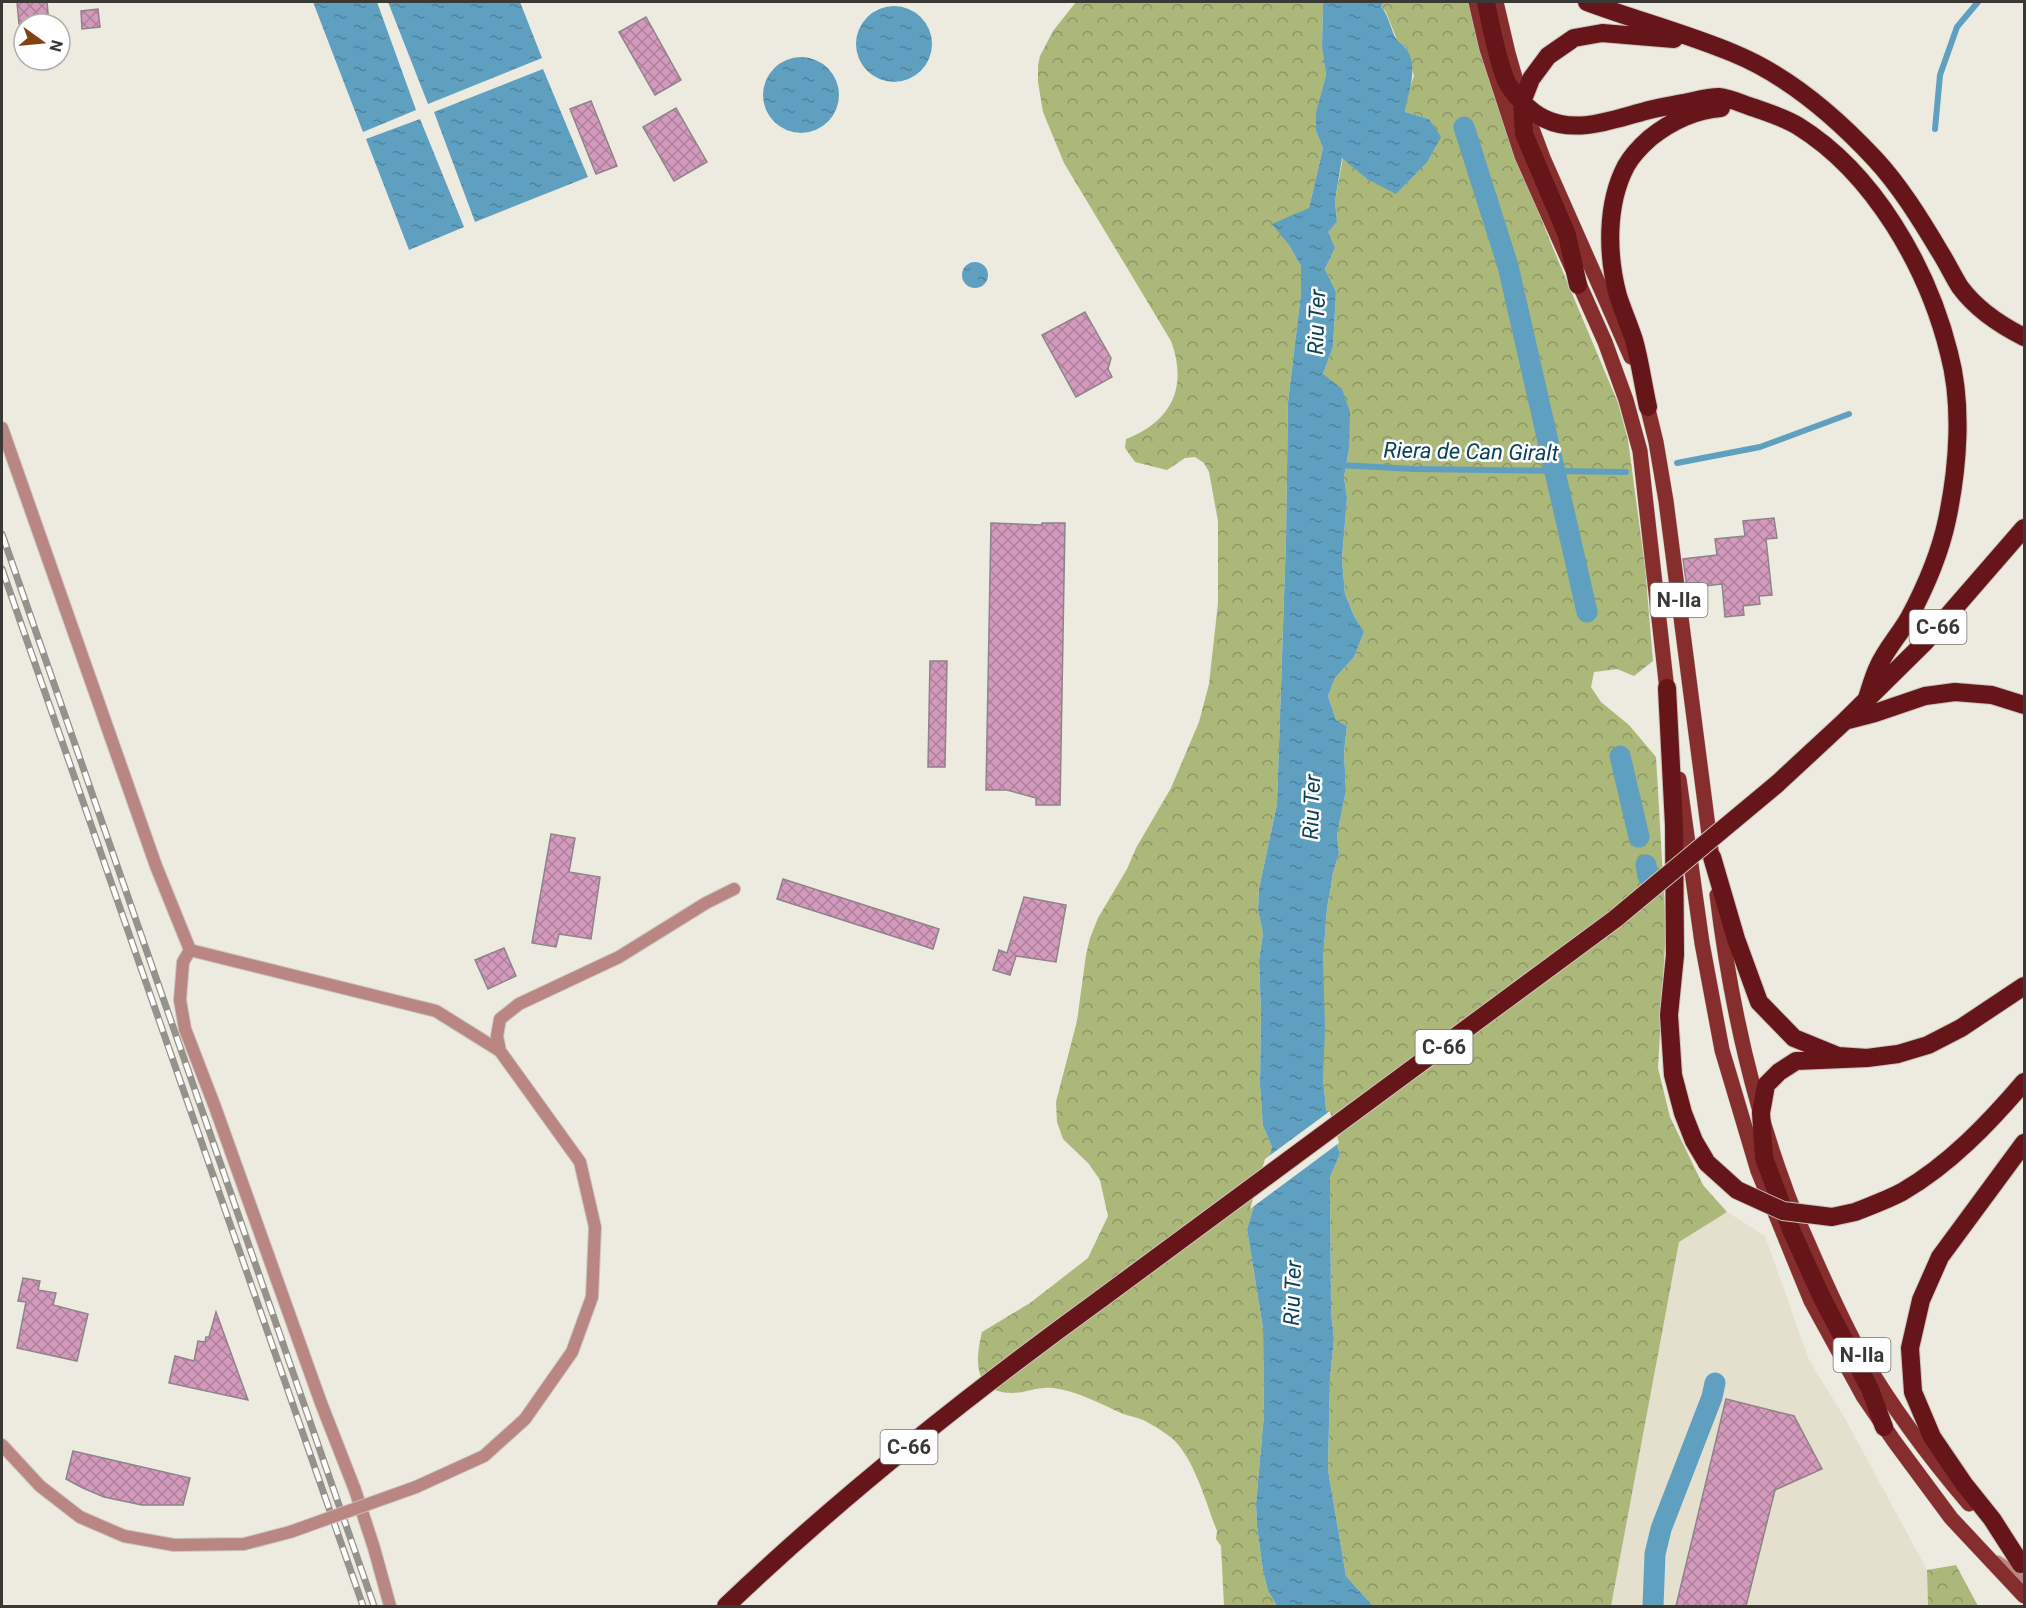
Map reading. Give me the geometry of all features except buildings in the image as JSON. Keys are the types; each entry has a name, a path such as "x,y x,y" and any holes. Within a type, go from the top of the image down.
{"highway":[{"path":"1486,2 1506,81 1522,102 1544,119 1567,126 1589,125 1692,101 1720,97 1773,114 1797,125 1822,143 1850,169 1895,226 1921,273 1936,309 1950,355 1956,401 1957,446 1953,487 1947,523 1923,590 1908,619 1878,666 1866,701"},
{"path":"1587,2 1670,29 1735,54 1782,78 1854,138 1876,160 1908,202 1961,288 1980,309 2000,324 2025,337"},
{"path":"1578,285 1567,235 1524,134 1522,102 1530,79 1548,56 1574,38 1602,33 1634,34 1706,43"},
{"path":"1648,407 1634,341 1618,297 1611,254 1611,231 1618,184 1627,164 1640,147 1658,132 1680,119 1710,109 1737,107 1773,114"},
{"name":"C-66","path":"726,1606 767,1567 894,1459 1102,1298 1616,919 1777,784 1866,701 1925,642 2025,528"},
{"path":"1667,688 1674,825 1675,956 1670,1015 1673,1075 1683,1113 1694,1142 1707,1163 1737,1190 1783,1211 1832,1217 1855,1212 1901,1193 1938,1168 1996,1116 2025,1082"},
{"path":"1846,720 1925,696 1955,692 1992,695 2025,705"},
{"path":"1712,857 1736,939 1758,1002 1794,1038 1838,1056 1867,1058"},
{"path":"1884,1427 1870,1389 1822,1298 1792,1232 1764,1158 1761,1113 1766,1085 1779,1072 1796,1061 1867,1058 1898,1054 1928,1044 1961,1028 2025,986"},
{"path":"2023,1566 1932,1437 1913,1392 1910,1348 1922,1300 1940,1257 2025,1143"}],"main road":[{"name":"N-IIa","path":"1476,2 1487,49 1522,156 1605,342 1626,400 1640,451 1667,688 1702,943 1722,1050 1758,1171 1811,1301 1863,1396 1951,1518 2025,1596"},
{"name":"N-IIa","path":"1496,2 1522,102 1543,158 1625,340 1648,407 1666,501 1712,857 1733,998 1761,1113 1785,1187 1823,1278 1861,1354 1930,1458 2023,1566"}],"street":[{"path":"2,428 152,855 190,950"},
{"path":"500,1051 497,1036 500,1019 519,1004 619,957 706,903 734,889"},
{"path":"2,1445 40,1486 80,1517 124,1536 174,1545 244,1544 290,1532 416,1487 484,1456 525,1419 572,1352 591,1297 595,1227 580,1162 500,1051 436,1011 190,950"},
{"path":"190,950 183,962 180,1000 185,1029 355,1490 390,1606"},
{"path":"1982,1551 2016,1574 2025,1583"}],"shaded area":[{"path":"1727,1212 1765,1236 1809,1360 1843,1415 1927,1570 1928,1606 1611,1606 1679,1242"}],"green space":[{"path":"1076,2 1323,2 1322,48 1326,75 1316,113 1316,131 1323,148 1309,208 1289,245 1301,266 1301,294 1288,402 1277,804 1259,889 1258,910 1263,933 1259,961 1260,1085 1263,1126 1272,1147 1247,1229 1263,1328 1264,1415 1256,1504 1257,1526 1268,1591 1277,1606 1224,1606 1221,1546 1216,1539 1217,1531 1194,1471 1171,1437 1143,1420 1071,1392 1048,1388 1017,1393 999,1391 984,1381 978,1364 982,1332 1030,1303 1088,1258 1108,1216 1100,1180 1089,1164 1063,1139 1057,1122 1056,1102 1077,1021 1090,938 1098,918 1171,788 1199,722 1209,684 1218,603 1218,521 1209,472 1204,463 1195,457 1185,458 1167,470 1135,462 1125,448 1126,439 1155,423 1172,400 1178,373 1171,341 1064,163 1043,112 1038,82 1040,56 1053,31"},
{"path":"1384,2 1469,2 1494,96 1550,241 1618,403 1628,440 1645,567 1653,661 1634,676 1617,669 1594,672 1591,687 1601,702 1629,725 1656,757 1666,928 1658,1068 1670,1117 1703,1185 1727,1212 1679,1242 1611,1606 1373,1606 1346,1576 1328,1470 1330,1377 1334,1339 1331,1311 1330,1177 1340,1154 1326,1109 1323,1078 1323,960 1327,909 1339,853 1337,835 1346,791 1344,752 1347,726 1336,720 1328,696 1335,678 1354,657 1364,632 1345,594 1342,559 1347,498 1344,477 1349,449 1323,374 1333,347 1336,292 1325,269 1335,248 1327,232 1337,222 1335,201 1343,157 1367,179 1429,119 1405,112 1408,92 1414,76 1406,47 1397,40 1386,12 1381,6"},
{"path":"1956,1565 1978,1606 1928,1606 1927,1570"}],"water":[{"path":"313,2 377,2 416,110 363,132"},
{"path":"388,2 520,2 542,58 428,104"},
{"name":"Riu Ter","path":"1323,2 1384,2 1381,6 1395,37 1405,47 1412,62 1412,79 1405,112 1429,119 1441,137 1427,162 1396,194 1367,179 1342,158 1335,201 1337,222 1328,232 1335,248 1325,269 1336,292 1333,347 1323,374 1342,389 1350,412 1349,449 1344,477 1347,498 1342,559 1345,594 1364,632 1354,657 1335,678 1328,696 1336,720 1347,726 1344,752 1346,791 1337,835 1339,853 1327,909 1323,960 1325,1027 1323,1078 1326,1109 1340,1154 1330,1177 1331,1311 1334,1339 1330,1377 1328,1470 1346,1576 1373,1606 1277,1606 1268,1591 1263,1571 1256,1504 1264,1415 1263,1328 1247,1229 1272,1147 1263,1126 1260,1085 1259,961 1263,933 1258,910 1259,889 1277,804 1288,402 1301,294 1301,266 1289,245 1272,224 1309,208 1323,148 1316,131 1316,112 1326,75 1322,48"},
{"path":"894,6 909,9 921,17 929,29 932,44 929,59 921,71 909,79 894,82 879,79 867,71 859,59 856,44 859,29 867,17 879,9"},
{"path":"801,57 816,60 828,68 836,80 839,95 836,110 828,122 816,130 801,133 786,130 774,122 766,110 763,95 766,80 774,68 786,60"},
{"path":"543,69 588,177 475,222 434,112"},
{"path":"420,119 464,227 409,250 366,139"},
{"path":"975,262 984,266 988,275 984,284 975,288 966,284 962,275 966,266"}],"pier":[{"path":"1330,1111 1339,1143 1250,1209 1265,1159"}],"waterway":[{"name":"Riera de Can Giralt","path":"1935,129 1940,75 1957,27 1978,2"},
{"path":"1464,127 1508,266 1587,612"},
{"name":"Riera de Can Giralt","path":"1677,463 1760,447 1849,414"},
{"name":"Riera de Can Giralt","path":"1339,465 1413,469 1626,472"},
{"path":"1620,756 1639,837"},
{"path":"1646,865 1648,876"},
{"path":"1653,1606 1655,1554 1661,1529 1712,1397 1715,1383"}],"railway":[{"path":"2,534 374,1606"},
{"path":"2,569 363,1606"}]}
